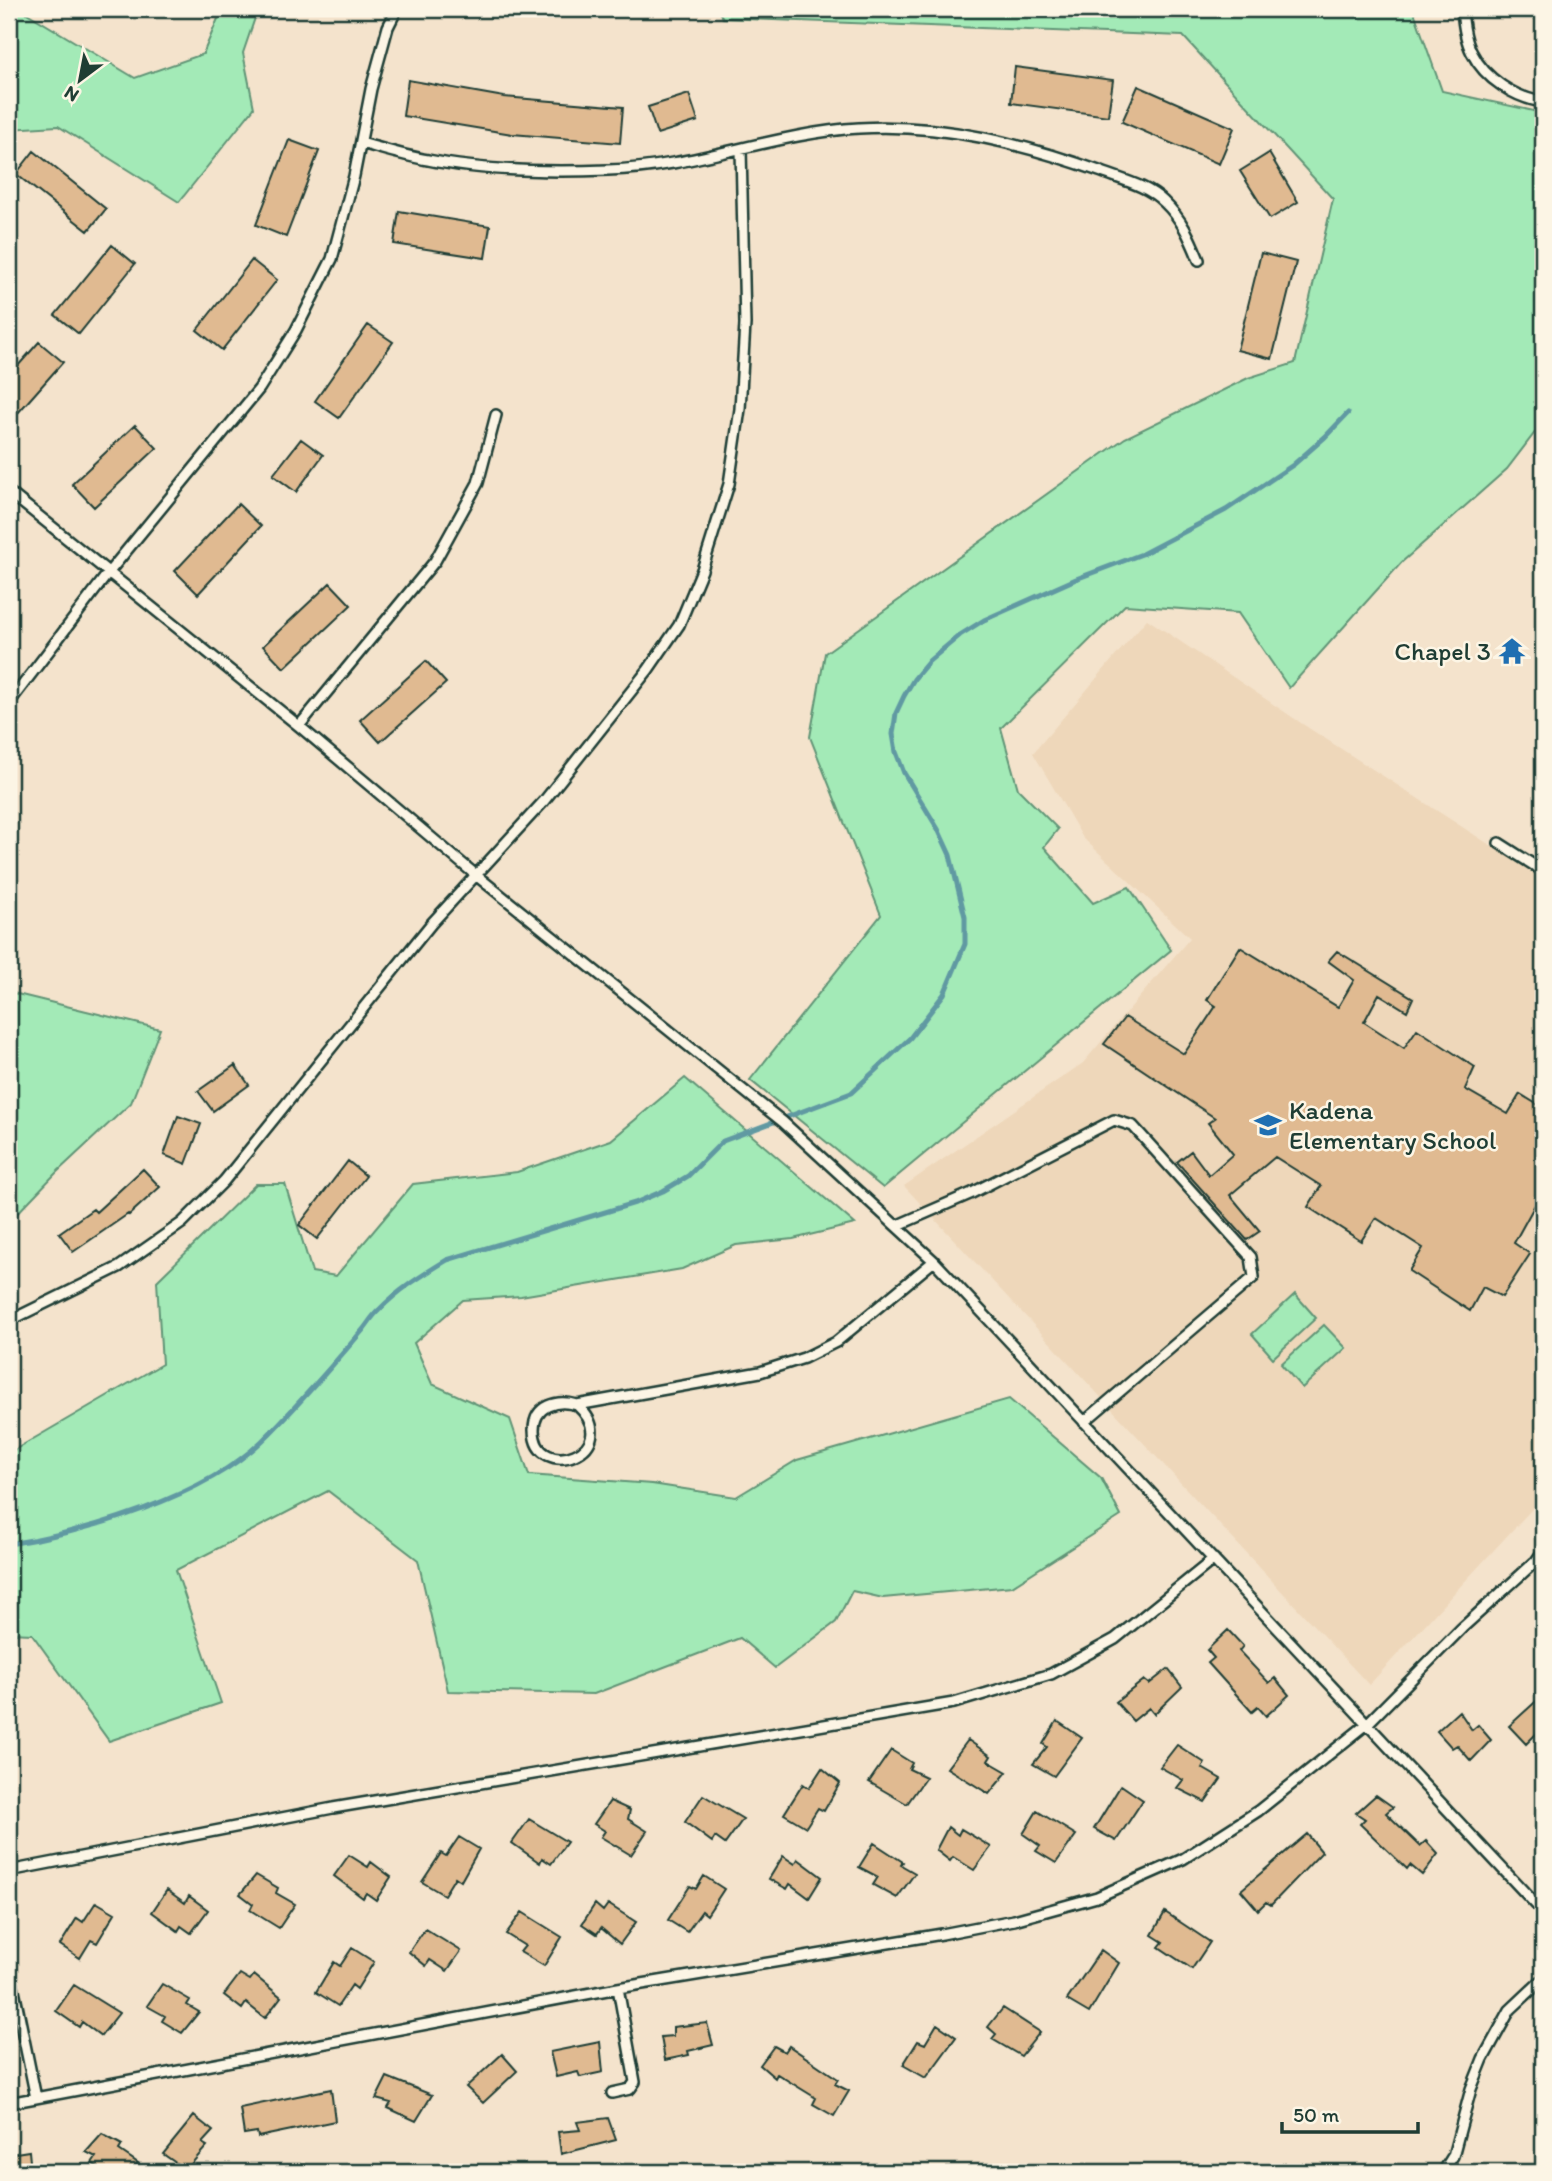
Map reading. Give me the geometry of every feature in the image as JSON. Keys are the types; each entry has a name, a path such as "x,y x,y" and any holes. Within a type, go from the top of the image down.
{"lane":[{"path":"9,703 109,572 259,389 296,330 332,259 361,143 371,89 388,27 397,9"},
{"path":"1461,9 1471,52 1485,72 1505,88 1530,100 1543,102"},
{"path":"361,143 429,160 497,168 597,170 673,163 797,137 858,128 918,129 973,135 1045,153 1140,186 1163,200 1187,229 1199,260"},
{"path":"9,1321 119,1267 182,1223 225,1181 431,924 544,801 648,670 679,625 702,570 729,484 740,409 745,324 741,149"},
{"path":"299,726 435,561 478,483 496,415"},
{"path":"9,492 299,726 477,876 783,1122 934,1261 1543,1912"},
{"path":"1499,843 1543,872"},
{"path":"896,1226 972,1193 1114,1120 1133,1126 1251,1257 1254,1276 1084,1422"},
{"path":"577,1405 590,1421 592,1432 588,1445 580,1454 570,1459 558,1459 547,1454 539,1447 534,1427 539,1414 550,1404 564,1401 577,1405 760,1372 804,1358 836,1342 934,1261"},
{"path":"9,2103 618,1988 942,1934 1014,1920 1097,1896 1183,1859 1258,1811 1367,1724 1462,1628 1536,1561 1543,1551"},
{"path":"9,1871 333,1808 954,1703 1051,1674 1115,1639 1214,1559"},
{"path":"9,1966 36,2098"},
{"path":"1443,2172 1453,2156 1471,2089 1492,2042 1510,2010 1543,1979"},
{"path":"612,2092 630,2089 635,2082 618,1988"}],"shaded area":[{"name":"Kadena Elementary School","path":"1147,619 1304,725 1543,879 1543,1497 1369,1685 904,1186 1083,1063 1190,938 1083,838 1033,753"}],"green space":[{"path":"9,9 20,9 135,78 203,54 222,9 258,9 243,53 254,108 179,202 58,126 9,129"},
{"path":"717,9 1413,9 1442,91 1543,113 1543,422 1507,469 1402,562 1289,688 1238,613 1125,605 1001,728 1018,789 1058,829 1044,847 1093,903 1129,887 1171,950 883,1188 750,1080 881,915 810,737 825,653 1125,438 1248,378 1295,363 1333,199 1183,36 723,18"},
{"path":"9,992 160,1029 131,1103 56,1173 9,1222"},
{"path":"685,1078 855,1224 793,1239 736,1245 682,1269 521,1296 463,1300 414,1343 432,1384 510,1419 529,1475 652,1484 736,1497 797,1460 1009,1399 1101,1478 1121,1516 1012,1586 883,1598 852,1591 836,1622 775,1668 740,1638 594,1694 448,1691 418,1560 328,1491 176,1570 221,1703 109,1741 32,1634 9,1633 9,1453 162,1364 157,1281 256,1184 285,1184 312,1272 336,1276 413,1184 517,1172 611,1140"},
{"path":"1295,1294 1316,1318 1273,1358 1252,1334"},
{"path":"1324,1325 1346,1348 1302,1388 1281,1364"}],"building":[{"path":"1015,67 1113,80 1108,116 1011,103"},
{"path":"408,80 504,97 623,107 620,143 512,134 403,116"},
{"path":"1138,86 1234,128 1219,164 1122,122"},
{"path":"689,94 698,121 657,134 648,107"},
{"path":"289,140 319,151 286,237 256,225"},
{"path":"34,151 106,209 88,231 16,174"},
{"path":"1269,153 1298,202 1270,219 1240,171"},
{"path":"399,211 490,226 485,258 394,244"},
{"path":"112,245 135,264 79,334 55,315"},
{"path":"1261,253 1296,262 1272,359 1237,350"},
{"path":"252,260 277,280 222,350 197,330"},
{"path":"368,325 393,342 339,418 315,401"},
{"path":"39,342 63,362 9,423 9,376"},
{"path":"135,425 157,448 94,507 72,484"},
{"path":"301,439 323,455 296,492 273,475"},
{"path":"238,504 261,526 198,594 175,571"},
{"path":"330,583 351,605 284,668 263,646"},
{"path":"426,661 446,683 380,742 360,720"},
{"path":"1240,947 1338,1007 1354,980 1328,961 1337,951 1413,998 1407,1011 1379,994 1364,1022 1404,1048 1417,1029 1475,1067 1465,1089 1508,1114 1520,1094 1543,1108 1543,1190 1514,1243 1530,1254 1502,1297 1483,1287 1470,1311 1409,1271 1423,1248 1376,1218 1361,1241 1308,1207 1321,1186 1275,1157 1230,1195 1260,1231 1247,1240 1177,1162 1191,1151 1209,1175 1233,1154 1208,1123 1215,1118 1104,1044 1125,1017 1184,1054 1216,1006 1207,1000"},
{"path":"235,1065 249,1085 213,1111 198,1091"},
{"path":"178,1116 201,1124 186,1164 164,1155"},
{"path":"348,1161 366,1176 317,1239 299,1225"},
{"path":"143,1169 160,1187 129,1215 73,1252 59,1233 93,1209 96,1212"},
{"path":"1228,1630 1243,1646 1239,1651 1269,1683 1275,1678 1289,1695 1266,1716 1258,1707 1252,1712 1208,1663 1214,1658 1207,1650"},
{"path":"1168,1669 1182,1687 1154,1714 1149,1708 1133,1721 1116,1702 1144,1680 1149,1684"},
{"path":"1543,1695 1543,1727 1526,1744 1509,1726"},
{"path":"1459,1711 1472,1730 1478,1725 1491,1740 1471,1761 1457,1745 1452,1748 1437,1731"},
{"path":"1057,1721 1082,1738 1054,1776 1033,1764 1047,1747 1043,1744"},
{"path":"968,1740 991,1756 988,1761 1007,1772 989,1794 947,1768"},
{"path":"1177,1745 1205,1763 1202,1768 1221,1779 1205,1802 1177,1788 1183,1780 1160,1767"},
{"path":"891,1750 912,1763 909,1769 926,1777 907,1804 869,1782"},
{"path":"822,1768 840,1783 824,1811 818,1808 806,1827 784,1814 803,1784 809,1788"},
{"path":"1121,1785 1143,1800 1116,1841 1094,1829"},
{"path":"703,1795 743,1819 725,1844 715,1837 712,1842 685,1822"},
{"path":"1376,1795 1393,1807 1386,1813 1420,1846 1426,1841 1438,1854 1422,1875 1410,1865 1407,1869 1360,1824 1365,1819 1356,1813"},
{"path":"610,1801 630,1810 628,1819 647,1831 631,1855 601,1837 605,1831 594,1824"},
{"path":"1037,1811 1076,1835 1056,1863 1036,1851 1040,1846 1023,1834"},
{"path":"529,1819 567,1842 551,1864 542,1858 540,1863 512,1843"},
{"path":"948,1827 958,1835 961,1829 991,1847 974,1870 953,1857 950,1861 936,1850"},
{"path":"1307,1834 1322,1852 1271,1905 1266,1902 1258,1910 1241,1890"},
{"path":"459,1837 479,1849 461,1881 455,1877 444,1895 422,1882 441,1853 446,1856"},
{"path":"874,1843 915,1873 897,1898 873,1885 878,1877 859,1867"},
{"path":"349,1855 368,1867 371,1862 391,1877 376,1900 366,1893 363,1898 334,1876"},
{"path":"783,1856 795,1864 798,1859 822,1877 809,1898 790,1884 787,1889 769,1879"},
{"path":"256,1875 278,1888 276,1893 295,1904 279,1928 250,1910 253,1904 240,1894"},
{"path":"704,1876 724,1889 707,1915 702,1911 687,1932 668,1920 690,1886 696,1889"},
{"path":"167,1890 185,1903 189,1896 208,1910 191,1933 181,1926 178,1931 152,1912"},
{"path":"96,1902 115,1913 97,1943 91,1940 80,1958 60,1945 77,1918 83,1922"},
{"path":"595,1904 603,1911 608,1904 636,1922 620,1944 601,1928 597,1934 582,1924"},
{"path":"522,1912 562,1937 544,1966 520,1952 525,1946 506,1934"},
{"path":"1165,1912 1210,1942 1192,1969 1159,1947 1163,1942 1152,1935"},
{"path":"425,1929 461,1951 447,1971 430,1960 426,1966 409,1952"},
{"path":"352,1948 374,1962 357,1989 352,1985 338,2006 316,1992 334,1962 340,1966"},
{"path":"1101,1950 1119,1963 1089,2013 1067,2000"},
{"path":"240,1974 250,1980 254,1975 281,1997 265,2018 246,2003 242,2009 224,1995"},
{"path":"162,1984 190,2000 187,2005 199,2012 182,2033 162,2021 165,2016 147,2006"},
{"path":"74,1985 119,2013 101,2036 82,2022 79,2027 56,2011"},
{"path":"1003,2008 1040,2032 1021,2056 992,2039 996,2034 988,2027"},
{"path":"707,2023 713,2045 688,2051 689,2055 665,2060 661,2037 673,2036 673,2027"},
{"path":"937,2024 956,2037 926,2078 903,2065 918,2041 925,2044"},
{"path":"600,2042 603,2072 580,2077 578,2072 556,2077 550,2052"},
{"path":"774,2046 785,2052 789,2046 838,2079 835,2084 849,2091 834,2116 813,2104 816,2098 777,2074 775,2078 760,2065"},
{"path":"502,2054 517,2071 483,2103 466,2087"},
{"path":"387,2077 432,2095 416,2121 388,2108 391,2103 376,2099"},
{"path":"331,2089 335,2121 258,2137 257,2132 244,2134 240,2108"},
{"path":"194,2116 213,2131 202,2143 207,2146 186,2170 163,2154"},
{"path":"608,2118 616,2140 561,2154 558,2132 580,2130 577,2122"},
{"path":"102,2134 122,2145 119,2150 138,2163 130,2172 105,2172 92,2163 96,2157 86,2152"},
{"path":"29,2151 31,2172 9,2172 9,2154"}],"waterway":[{"path":"9,1544 73,1531 143,1509 209,1479 238,1461 288,1415 386,1303 447,1260 635,1203 688,1176 723,1141 851,1093 910,1038 944,994 965,944 965,917 950,855 938,829 904,773 896,752 893,734 896,713 914,679 929,661 960,635 984,620 1076,579 1142,554 1226,510 1293,465 1348,413"}],"place":[{"name":"Chapel 3","path":"1512,651"},
{"name":"Kadena Elementary School","path":"1268,1125"}]}
